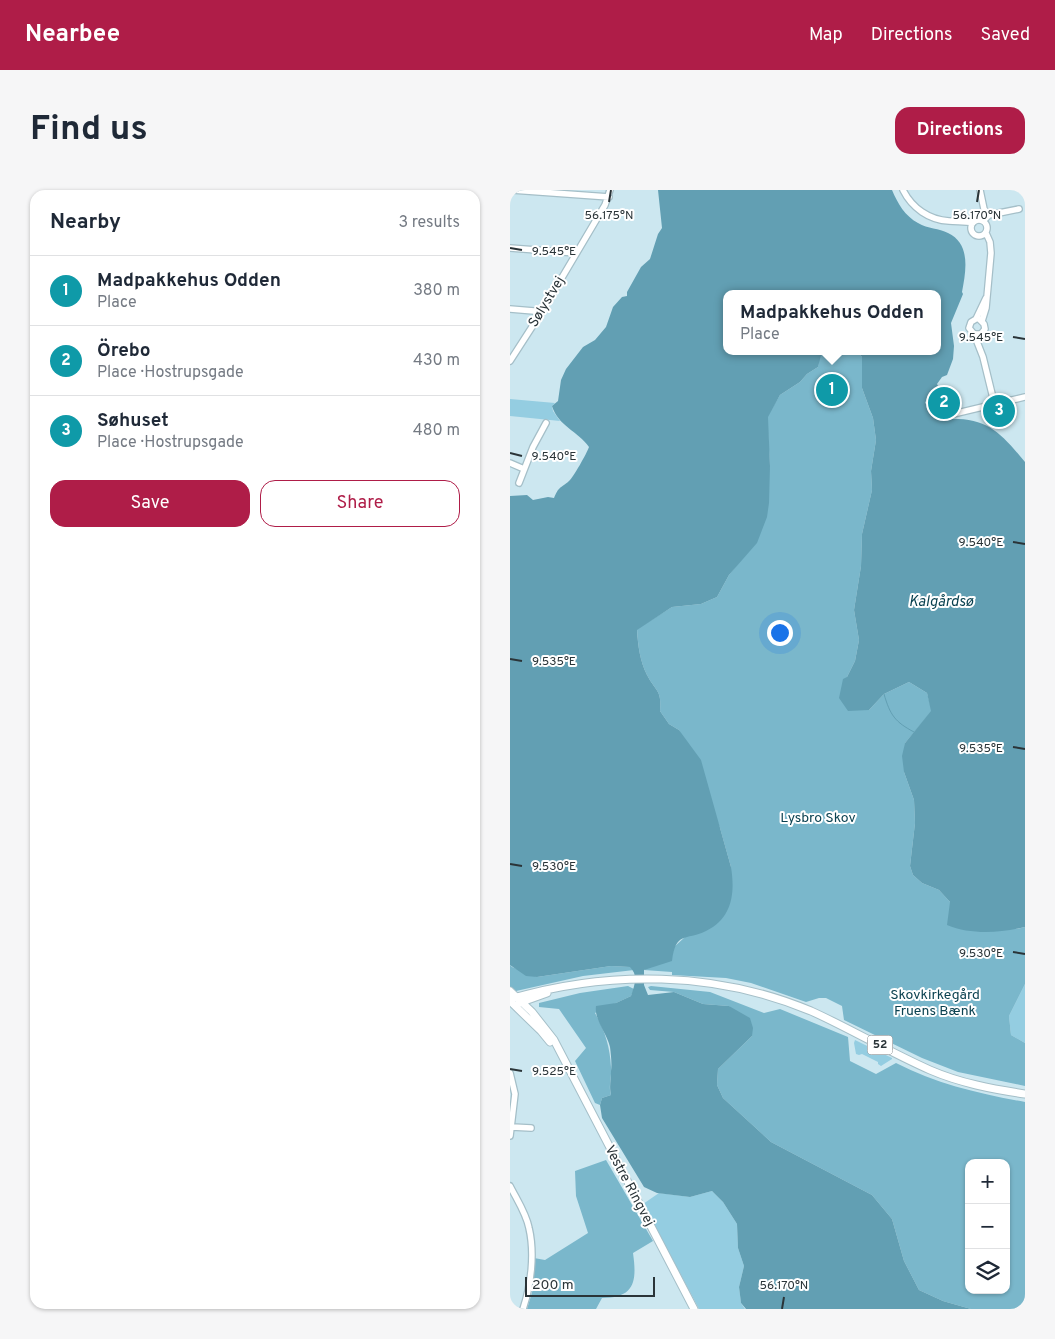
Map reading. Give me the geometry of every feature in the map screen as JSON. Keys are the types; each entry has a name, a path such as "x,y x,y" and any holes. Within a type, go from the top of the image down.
{"main road":[{"name":"52","path":"513,1000 536,998 556,989 631,979 649,978 714,984 762,994 811,1012 930,1070 980,1086 1025,1094"},
{"name":"Vestre Ringvej","path":"513,1000 549,1033 694,1309"},
{"name":"Vestre Ringvej","path":"513,1000 541,1031 565,1063"}],"street":[{"path":"512,190 609,193"},
{"path":"902,190 918,210 933,218 972,225"},
{"path":"980,190 984,210 989,215"},
{"name":"Sølystvej","path":"510,361 541,313 609,193"},
{"path":"983,221 989,215 1020,209"},
{"path":"972,225 977,220 983,221 987,226 984,234"},
{"path":"972,225 974,234 984,234"},
{"path":"983,357 982,333 985,328 982,321 986,308 990,242 984,234"},
{"path":"510,248 576,253"},
{"path":"986,298 976,319 971,322 970,326 983,357 993,398 996,402 1000,403"},
{"path":"510,309 541,313"},
{"path":"976,319 982,321"},
{"path":"974,334 982,333"},
{"path":"949,414 1025,397"},
{"path":"518,483 546,423"},
{"path":"510,464 524,469"},
{"path":"510,1075 514,1094 510,1136"},
{"path":"512,1127 531,1128"},
{"path":"510,1186 524,1214 531,1244 529,1285 523,1309"}],"shaded area":[{"path":"510,399 555,403 552,406 553,411 560,421 510,416"},
{"path":"1025,984 1025,1043 1011,1035 1009,1016"},
{"path":"855,1040 892,1059 881,1066 878,1062 862,1054 856,1054"},
{"path":"712,1191 723,1202 737,1224 738,1248 744,1266 739,1287 741,1303 745,1309 699,1309 643,1204 659,1193 690,1197"}],"green space":[{"name":"Lysbro Skov","path":"820,355 860,355 862,357 862,388 873,418 876,440 871,471 872,490 862,534 861,566 854,610 859,640 855,661 847,677 869,710 884,694 909,682 927,693 932,711 905,743 904,772 914,800 915,823 910,866 913,875 922,883 939,890 950,902 1017,929 1025,927 1025,984 1009,1016 1011,1035 1025,1043 1025,1086 958,1072 922,1058 844,1020 842,1006 826,998 806,1002 751,983 726,978 672,975 672,972 644,970 685,937 731,867 720,828 679,730 669,724 660,711 658,692 647,675 641,659 637,629 672,607 701,604 717,597 729,575 741,560 770,466 767,417 780,395 818,367"},
{"path":"510,965 537,977 611,966 631,967 634,970 583,976 516,991 510,988"},
{"path":"628,986 634,989 631,996 595,1013 606,1039 611,1067 611,1095 602,1098 600,1105 595,1103 575,1061 586,1048 559,1009 539,1007 539,1003 580,993"},
{"path":"651,986 710,992 764,1013 780,1009 848,1037 850,1061 876,1074 896,1063 927,1077 959,1087 1025,1102 1025,1309 971,1309 943,1301 919,1290 904,1261 892,1219 872,1195 771,1142 723,1098 717,1085 718,1069 752,1036 729,1006 703,1004 674,992 650,990 648,987"},
{"path":"606,1160 653,1241 633,1253 634,1280 631,1286 621,1295 602,1298 596,1309 527,1309 533,1289 534,1258 545,1260 588,1233 576,1196 575,1171"}],"water":[{"name":"Kalgårdsø","path":"658,190 892,190 902,209 909,217 922,225 945,231 955,238 964,251 965,275 963,294 951,323 954,346 953,359 947,375 942,377 937,384 938,386 929,394 925,403 945,419 972,421 991,428 1008,442 1025,462 1025,927 1006,931 976,932 947,925 950,902 939,890 922,883 913,875 910,866 915,823 914,800 904,772 902,756 905,743 931,711 927,693 909,682 884,694 869,710 848,711 839,698 843,679 847,677 855,661 859,640 854,610 861,566 862,534 872,490 871,471 876,440 873,418 862,388 862,357 860,355 941,355 941,290 723,290 723,355 821,355 818,367 780,395 768,417 769,503 767,517 757,543 729,575 717,597 701,604 672,607 637,630 641,659 647,675 658,692 660,711 669,724 679,730 701,760 731,867 733,886 727,912 715,926 679,941 676,945 672,961 644,970 644,985 648,995 674,992 703,1004 729,1006 750,1018 753,1028 752,1036 718,1069 717,1085 723,1098 771,1142 872,1195 892,1219 904,1261 919,1290 943,1301 971,1309 746,1309 741,1303 739,1287 744,1266 738,1248 737,1224 723,1202 712,1191 690,1197 657,1193 644,1187 602,1118 600,1105 602,1098 611,1095 611,1059 610,1047 597,1016 596,1006 616,1003 631,996 635,981 633,970 630,967 611,966 537,977 526,976 510,965 510,496 527,495 533,500 548,497 554,498 559,489 569,481 580,465 589,447 563,424 552,406 558,401 561,380 566,369 583,347 595,340 606,327 613,307 622,297 627,296 627,292 641,267 650,259 658,234 662,228"}],"waterway":[{"path":"884,694 894,717 902,725 914,732"}],"place":[{"name":"Madpakkehus Odden","path":"832,390"},
{"name":"Örebo","path":"944,403"},
{"name":"Søhuset","path":"999,411"}],"park label":[{"name":"Skovkirkegård Fruens Bænk","path":"935,1004"}]}
